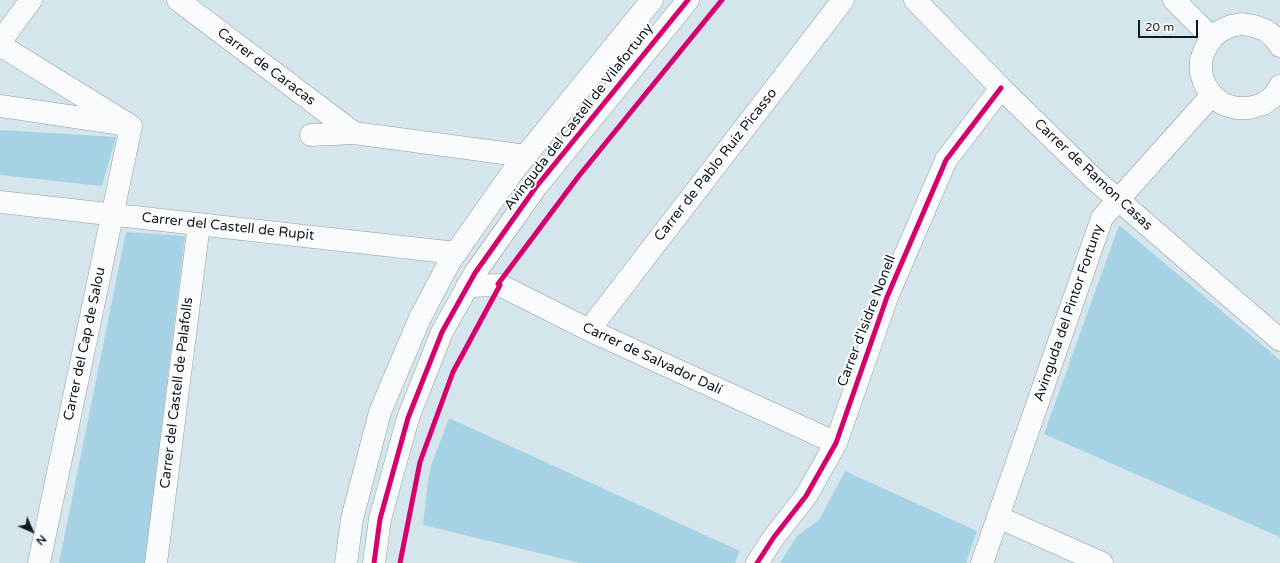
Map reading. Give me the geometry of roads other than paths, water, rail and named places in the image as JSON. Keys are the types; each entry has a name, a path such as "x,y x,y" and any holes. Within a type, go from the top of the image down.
{"street":[{"path":"31,0 0,43 131,126"},
{"name":"Carrer de Caracas","path":"178,0 354,133"},
{"name":"Avinguda del Castell de Vilafortuny","path":"346,563 352,519 380,412 420,318 450,261 514,170 652,0"},
{"name":"Avinguda del Castell de Vilafortuny","path":"374,563 380,519 408,418 442,332 467,286 536,187 688,0"},
{"name":"Carrer de Pablo Ruiz Picasso","path":"589,330 843,0"},
{"name":"Carrer de Ramon Casas","path":"915,0 1001,88 1093,178 1280,340"},
{"path":"1174,0 1212,38"},
{"path":"1278,38 1265,30 1254,26 1242,24 1231,26 1220,31 1212,38 1205,49 1201,60 1201,73 1205,85 1212,95 1223,104 1236,108 1250,108 1263,104 1278,94"},
{"name":"Carrer d'Isidre Nonell","path":"757,563 774,537 806,496 836,442 887,297 946,160 1001,88"},
{"name":"Avinguda del Pintor Fortuny","path":"982,563 1102,218 1212,95"},
{"path":"0,106 131,126"},
{"name":"Carrer del Cap de Salou","path":"39,563 131,126"},
{"path":"311,135 354,133 526,156"},
{"name":"Carrer del Castell de Rupit","path":"0,202 456,253"},
{"name":"Carrer del Castell de Palafolls","path":"156,563 199,224"},
{"name":"Carrer de Salvador Dalí","path":"467,286 500,286 589,330 836,442"},
{"path":"998,517 1102,563"}]}
